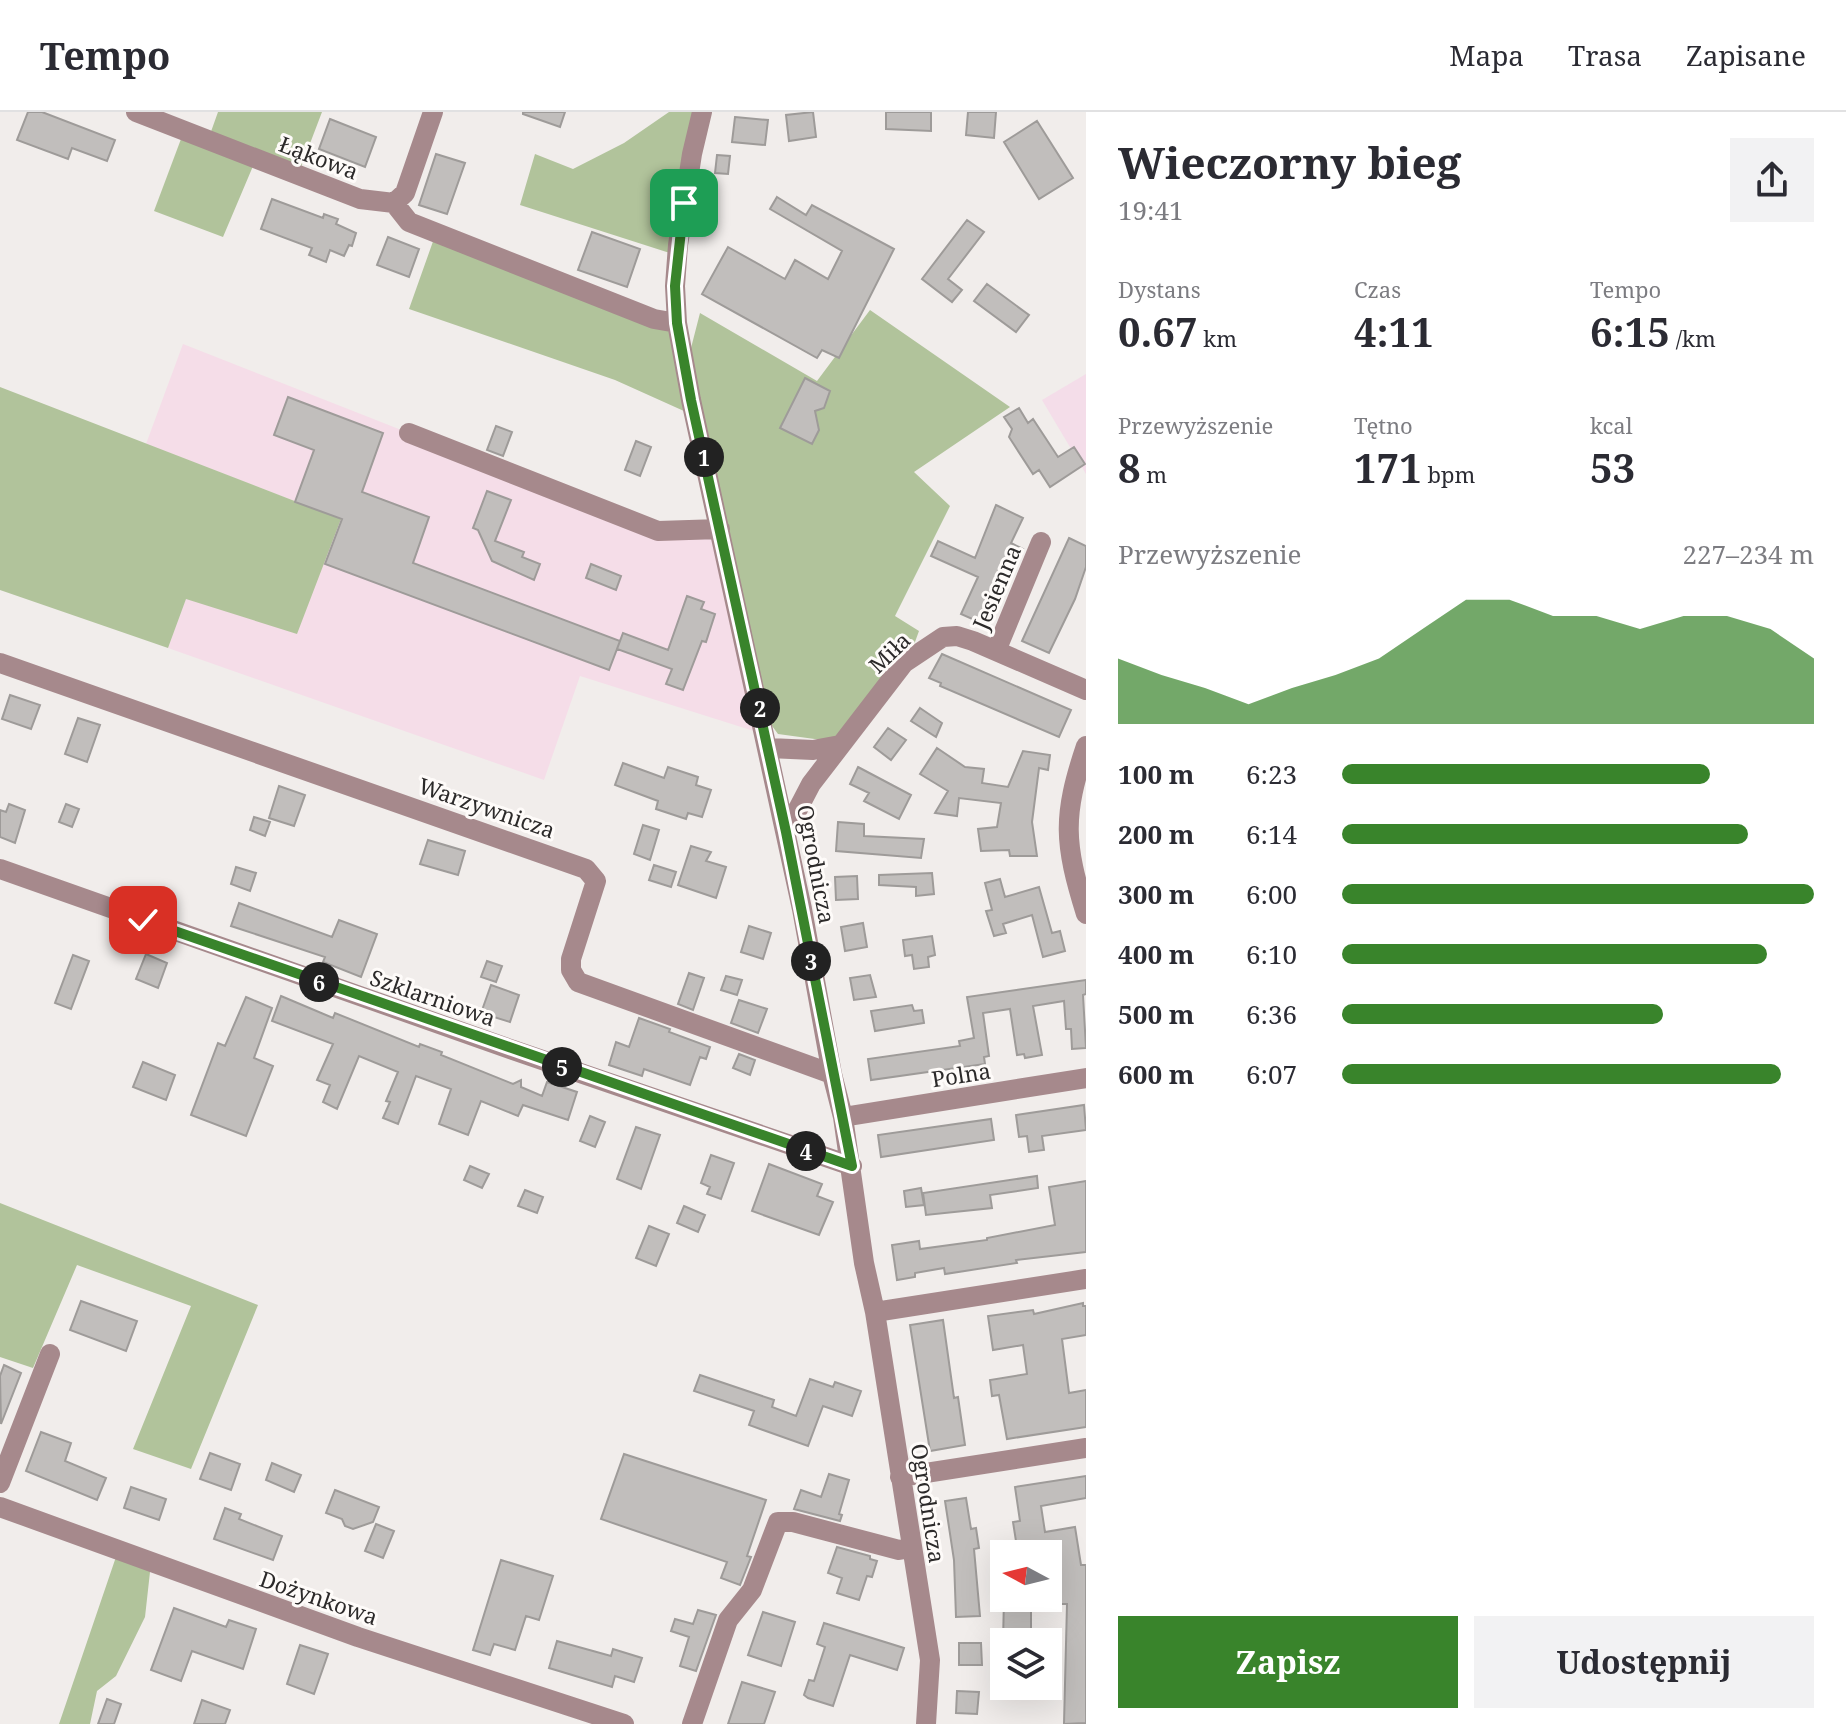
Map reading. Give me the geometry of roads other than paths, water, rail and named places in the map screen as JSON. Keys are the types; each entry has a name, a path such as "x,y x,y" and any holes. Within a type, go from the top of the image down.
{"street":[{"name":"Łąkowa","path":"136,112 360,199 394,203"},
{"path":"433,112 405,193 394,203 409,222 654,319 677,323"},
{"name":"Ogrodnicza","path":"702,112 678,245 675,286 677,323 769,748 852,1166 864,1263 875,1312 930,1660 926,1724"},
{"path":"409,433 658,531 720,529"},
{"name":"Jesienna","path":"996,651 1041,542"},
{"name":"Miła","path":"786,832 811,784 904,663 943,637 957,636 1086,690"},
{"name":"Warzywnicza","path":"0,663 586,869 596,881 571,959 571,970 578,982 832,1074"},
{"path":"769,748 813,750 840,745"},
{"path":"1086,746 1080,782 1067,823 1072,864 1086,914"},
{"name":"Szklarniowa","path":"0,869 852,1166"},
{"name":"Polna","path":"843,1117 1086,1078"},
{"path":"875,1312 1086,1279"},
{"path":"0,1483 50,1354"},
{"path":"900,1477 1086,1448"},
{"name":"Dożynkowa","path":"0,1507 358,1637 624,1724"},
{"path":"692,1724 728,1620 752,1590 778,1522 793,1522 899,1550 911,1548"}]}
